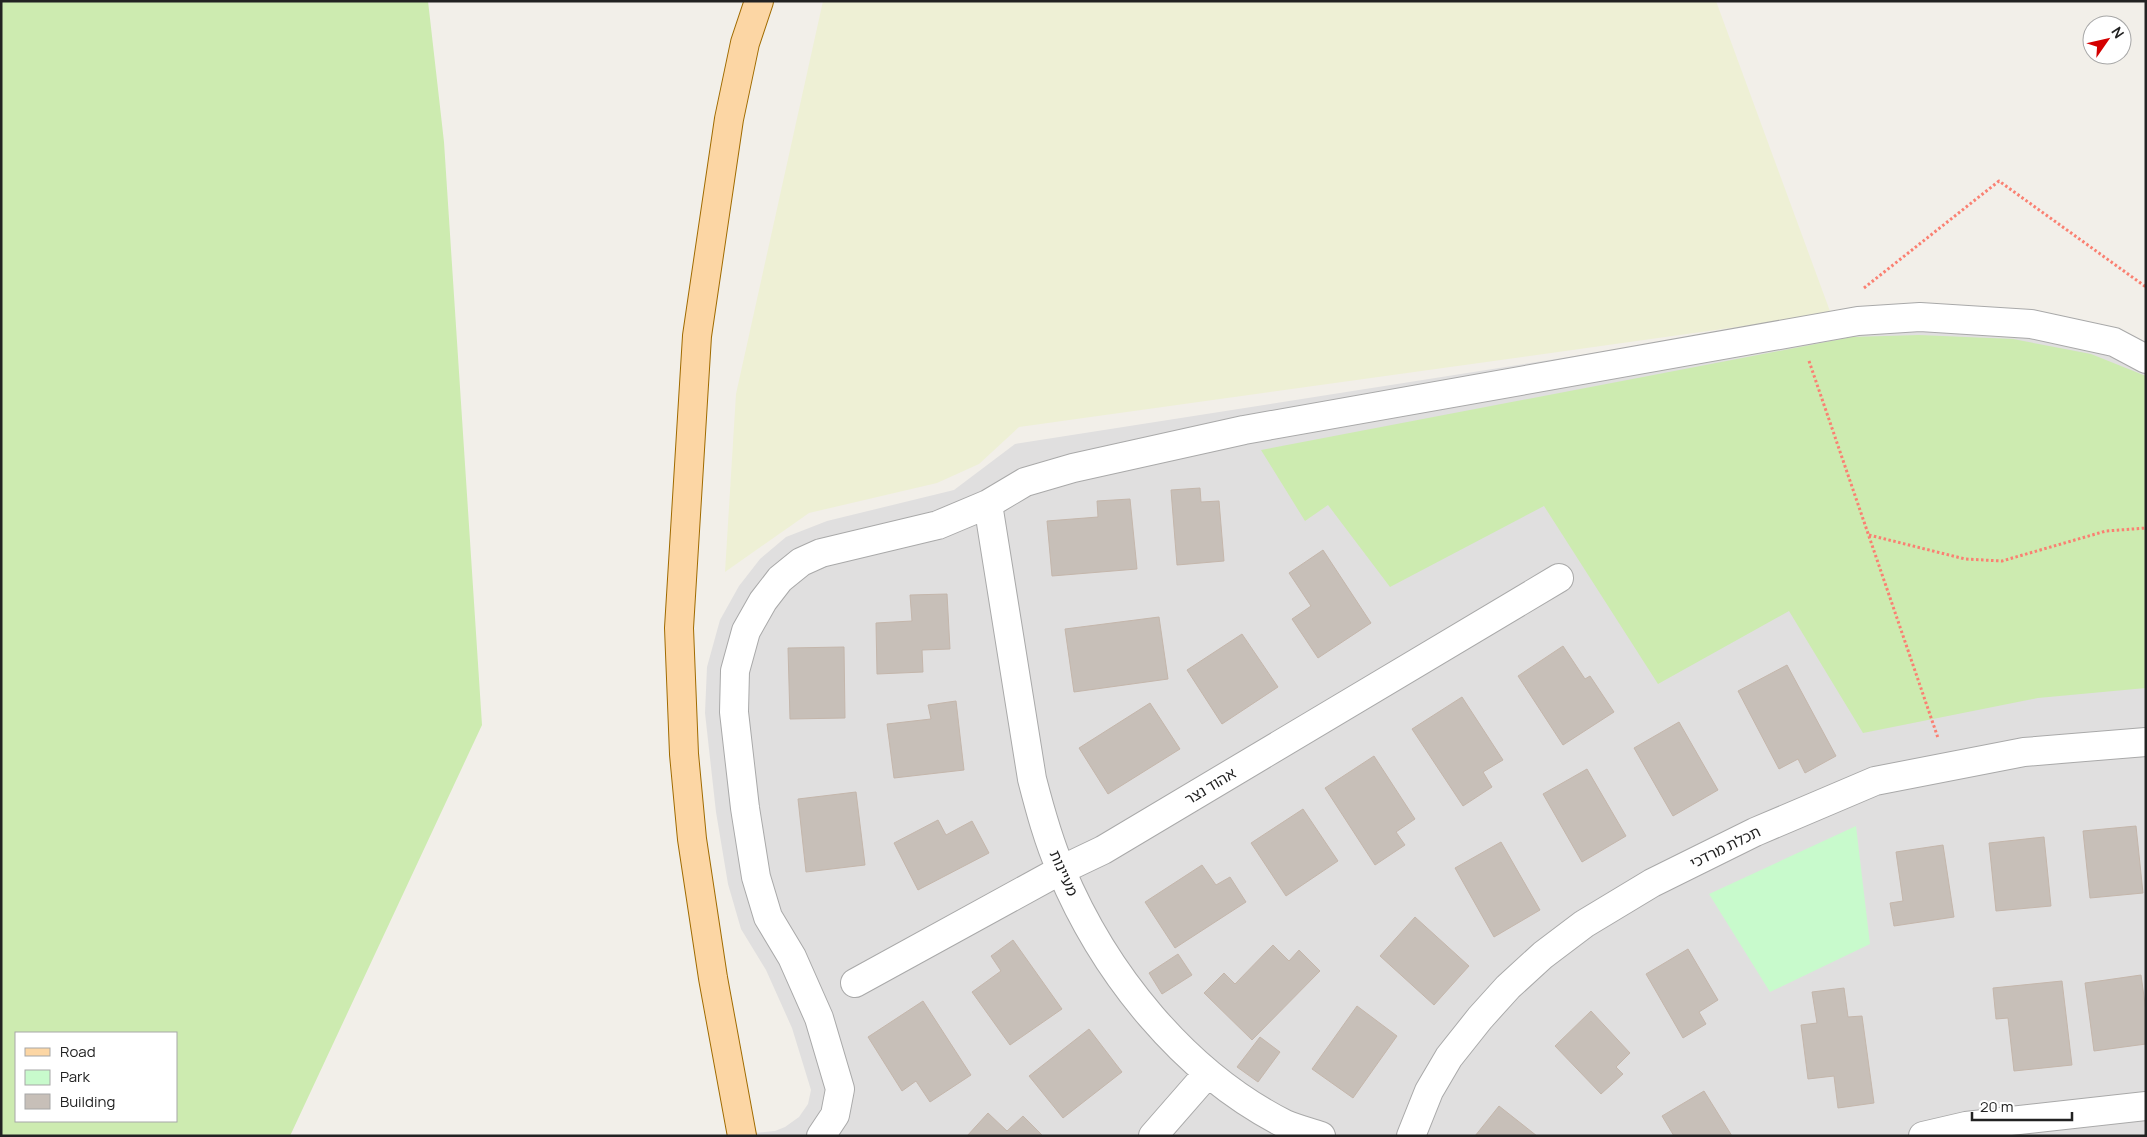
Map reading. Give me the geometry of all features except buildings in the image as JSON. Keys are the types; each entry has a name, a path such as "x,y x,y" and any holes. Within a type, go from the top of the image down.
{"main road":[{"path":"742,1136 713,978 692,839 684,754 679,628 696,336 729,119 745,43 759,1"}],"street":[{"path":"821,1136 835,1115 840,1089 819,1018 792,957 768,917 756,877 745,808 734,712 735,671 746,631 763,601 780,579 801,562 821,553 938,525 988,504 1024,482 1073,468 1234,432 1858,321 1920,317 2031,324 2114,342 2146,359"},
{"name":"מעיינות","path":"988,504 1032,779 1042,820 1061,870 1088,924 1112,965 1149,1014 1178,1047 1240,1097 1286,1124 1321,1136"},
{"name":"אהוד נצר","path":"855,983 1061,870 1103,850 1559,578"},
{"name":"תכלת מרדכי","path":"1412,1136 1429,1091 1449,1057 1508,987 1543,955 1584,924 1652,882 1755,832 1875,781 2024,752 2146,742"},
{"path":"1153,1136 1208,1073"},
{"path":"1923,1136 1966,1126 2146,1106"}],"path":[{"path":"1862,290 2000,181 2146,288"},
{"path":"1799,332 1948,767"},
{"path":"1868,535 1965,559 2002,561 2106,531 2146,528"}],"shaded area":[{"path":"1881,308 2146,348 2146,1136 726,1136 775,1131 785,1127 799,1117 808,1104 811,1090 792,1028 766,970 741,929 728,884 716,812 705,713 707,667 720,620 739,586 760,559 786,537 827,521 954,490 1015,444"}],"green space":[{"path":"1,1 428,1 444,142 482,725 290,1136 1,1136"},
{"path":"823,1 1716,1 1831,314 1019,427 979,464 937,483 809,513 725,572 736,394"},
{"path":"1919,335 2013,339 2091,354 2146,376 2146,688 2038,698 1863,733 1789,611 1658,684 1544,506 1390,587 1328,505 1305,521 1261,450 1852,337"},
{"path":"1856,826 1870,944 1770,992 1709,894"}]}
